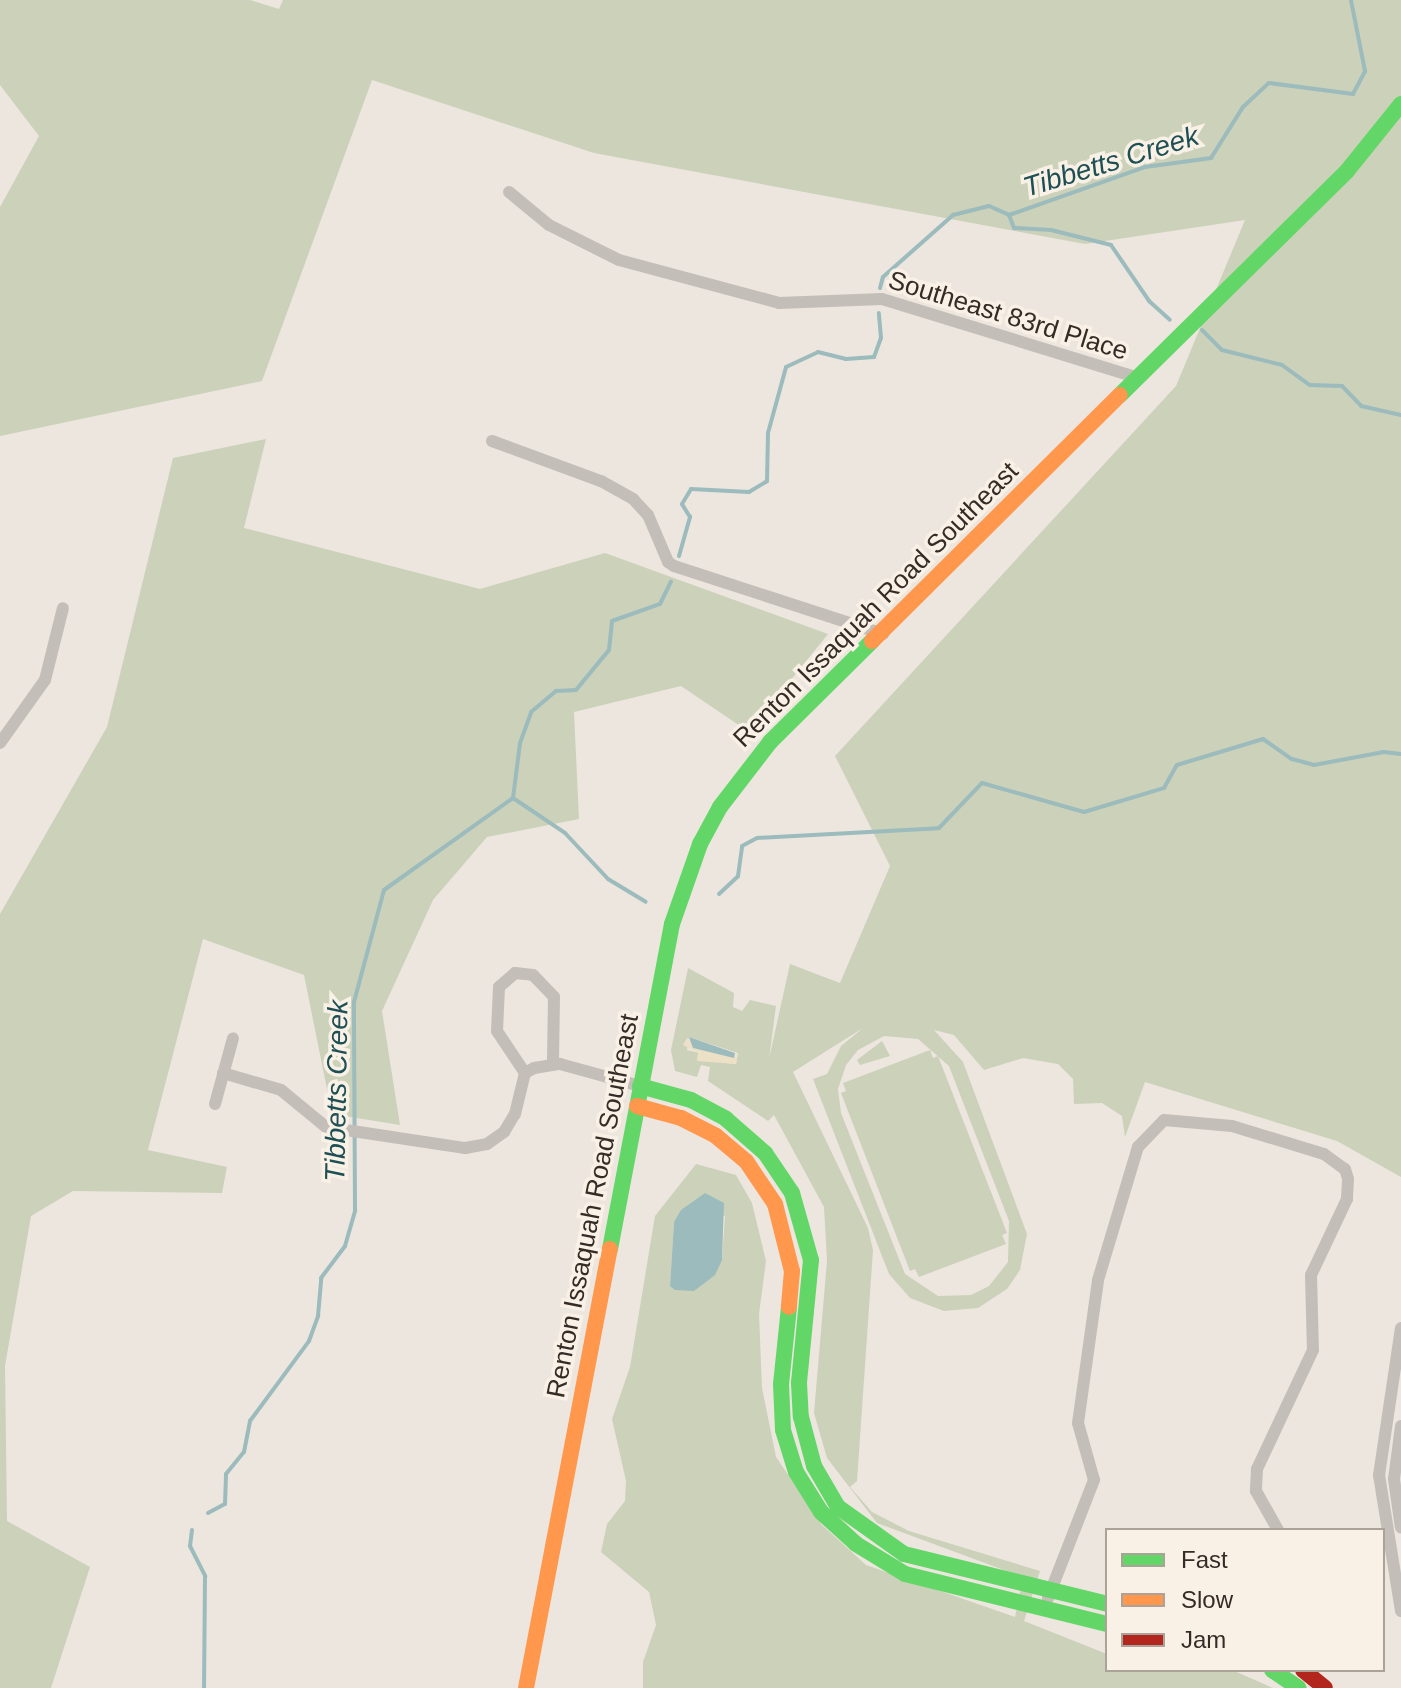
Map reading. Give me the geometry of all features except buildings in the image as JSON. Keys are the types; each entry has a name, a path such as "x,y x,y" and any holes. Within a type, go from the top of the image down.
{"main road":[{"name":"Renton Issaquah Road Southeast","path":"526,1688 672,924 700,844 720,807 770,742 883,634 1136,377 1347,171 1401,104"},
{"path":"640,1086 691,1100 726,1119 765,1153 792,1193 811,1260 799,1383 801,1417 814,1466 838,1507 872,1536 904,1554 1105,1604"},
{"path":"637,1106 681,1118 716,1136 746,1161 775,1204 792,1271 781,1384 783,1430 796,1472 821,1512 856,1544 905,1574 1105,1624"},
{"path":"1279,1672 1299,1688"},
{"path":"1305,1672 1325,1688"}],"street":[{"name":"Southeast 83rd Place","path":"509,192 549,225 619,260 779,303 882,299 1136,377"},
{"path":"492,441 601,481 633,499 648,515 668,562 674,566 883,634"},
{"path":"0,743 45,680 63,608"},
{"path":"525,1073 497,1031 499,987 515,973 533,975 554,997 553,1064"},
{"path":"215,1104 233,1038"},
{"path":"525,1073 553,1064 640,1086"},
{"path":"223,1073 281,1090 326,1127 465,1148 487,1144 510,1124 525,1073"},
{"path":"1045,1610 1049,1590 1093,1491 1093,1470 1078,1423 1094,1297 1138,1147 1152,1127 1164,1120 1232,1126 1324,1154 1345,1169 1348,1179 1347,1199 1311,1275 1313,1350 1257,1469 1256,1491 1277,1528"},
{"path":"1401,1328 1379,1475 1390,1566 1401,1611"},
{"path":"1401,1426 1394,1479 1401,1528"}],"green space":[{"path":"0,0 250,0 279,9 283,0 1401,0 1401,1177 1337,1141 1145,1082 1125,1137 1122,1116 1102,1103 1074,1104 1073,1079 1058,1064 1023,1058 984,1070 954,1035 934,1030 963,1062 1027,1234 1020,1270 1007,1289 978,1308 944,1311 910,1298 889,1274 813,1079 827,1074 841,1046 863,1028 793,1072 868,1228 873,1250 857,1481 850,1487 872,1512 909,1531 1040,1571 1024,1621 1105,1653 1105,1672 1237,1672 1273,1688 643,1688 643,1662 656,1625 649,1592 601,1552 607,1524 625,1501 626,1481 612,1419 630,1367 655,1216 696,1164 736,1175 752,1203 766,1261 759,1314 762,1388 776,1457 822,1525 866,1565 1015,1617 1023,1577 877,1523 827,1458 814,1413 827,1261 824,1207 774,1115 768,1121 708,1081 710,1067 701,1065 697,1077 675,1071 671,1050 688,968 734,993 733,1007 742,1011 750,1000 776,1006 769,1059 790,964 840,983 890,866 835,756 1176,386 1245,220 1085,244 594,153 372,80 262,381 0,436 0,207 39,136 0,85","holes":["884,1036 918,1039 949,1066 1009,1221 1008,1262 989,1286 971,1295 938,1296 905,1274 841,1113 838,1089 846,1065 858,1050","689,1037 738,1053 736,1064 697,1060 699,1053 687,1050","725,1216 722,1260 670,1286 674,1222"]},
{"path":"266,439 244,528 480,589 605,553 828,634 749,732 681,686 574,712 579,819 487,837 433,900 382,1011 400,1125 332,1114 304,975 203,939 148,1150 227,1167 222,1193 73,1191 31,1216 5,1366 7,1521 90,1567 51,1688 0,1688 0,914 107,727 173,458"},
{"path":"882,1041 890,1056 860,1065 857,1060"},
{"path":"930,1050 933,1058 938,1056 1007,1233 1002,1235 1006,1244 919,1277 915,1269 910,1271 841,1093 846,1091 843,1083"}],"sand":[{"path":"687,1038 700,1048 734,1057 738,1053 736,1064 697,1061 698,1053 683,1045"}],"water":[{"path":"689,1037 735,1053 734,1058 693,1048"},
{"path":"705,1193 724,1203 722,1260 715,1275 694,1291 675,1290 670,1286 674,1222 681,1210"}],"waterway":[{"name":"Tibbetts Creek","path":"880,288 883,277 953,215 989,206 1009,215 1145,167 1211,158 1243,107 1269,83 1353,94 1365,71 1351,0"},
{"path":"1009,215 1014,228 1051,230 1111,245 1149,301 1170,320"},
{"name":"Tibbetts Creek","path":"679,556 690,517 682,504 691,489 749,492 767,481 768,433 786,367 818,352 846,359 874,357 881,338 879,313"},
{"path":"1202,330 1222,350 1282,365 1310,385 1342,386 1361,406 1401,415"},
{"name":"Tibbetts Creek","path":"208,1513 225,1504 226,1474 244,1452 250,1421 309,1341 318,1316 321,1278 345,1246 355,1210 354,1002 384,890 513,798 520,743 531,712 556,691 576,690 609,650 612,621 660,604 671,581"},
{"path":"719,894 738,876 742,846 757,838 939,828 982,783 1084,812 1164,788 1177,765 1263,739 1292,759 1314,765 1384,752 1401,754"},
{"path":"513,798 565,833 608,879 646,902"},
{"name":"Tibbetts Creek","path":"192,1530 190,1546 205,1576 204,1688"}],"traffic: fast":[{"path":"1120,395 1347,171 1401,104"},
{"path":"610,1249 672,924 700,844 720,807 770,742 872,641"},
{"path":"640,1086 691,1100 726,1119 765,1153 792,1193 811,1260 799,1383 801,1417 814,1466 838,1507 904,1554 1105,1604"},
{"path":"789,1307 781,1384 783,1430 796,1472 821,1512 856,1544 905,1574 1105,1624"},
{"path":"1275,1672 1299,1688"}],"traffic: slow":[{"path":"872,641 1120,395"},
{"path":"637,1106 681,1118 716,1136 746,1161 775,1204 792,1271 789,1307"},
{"path":"526,1688 610,1249"}],"traffic: jam":[{"path":"1305,1672 1325,1688"}]}
